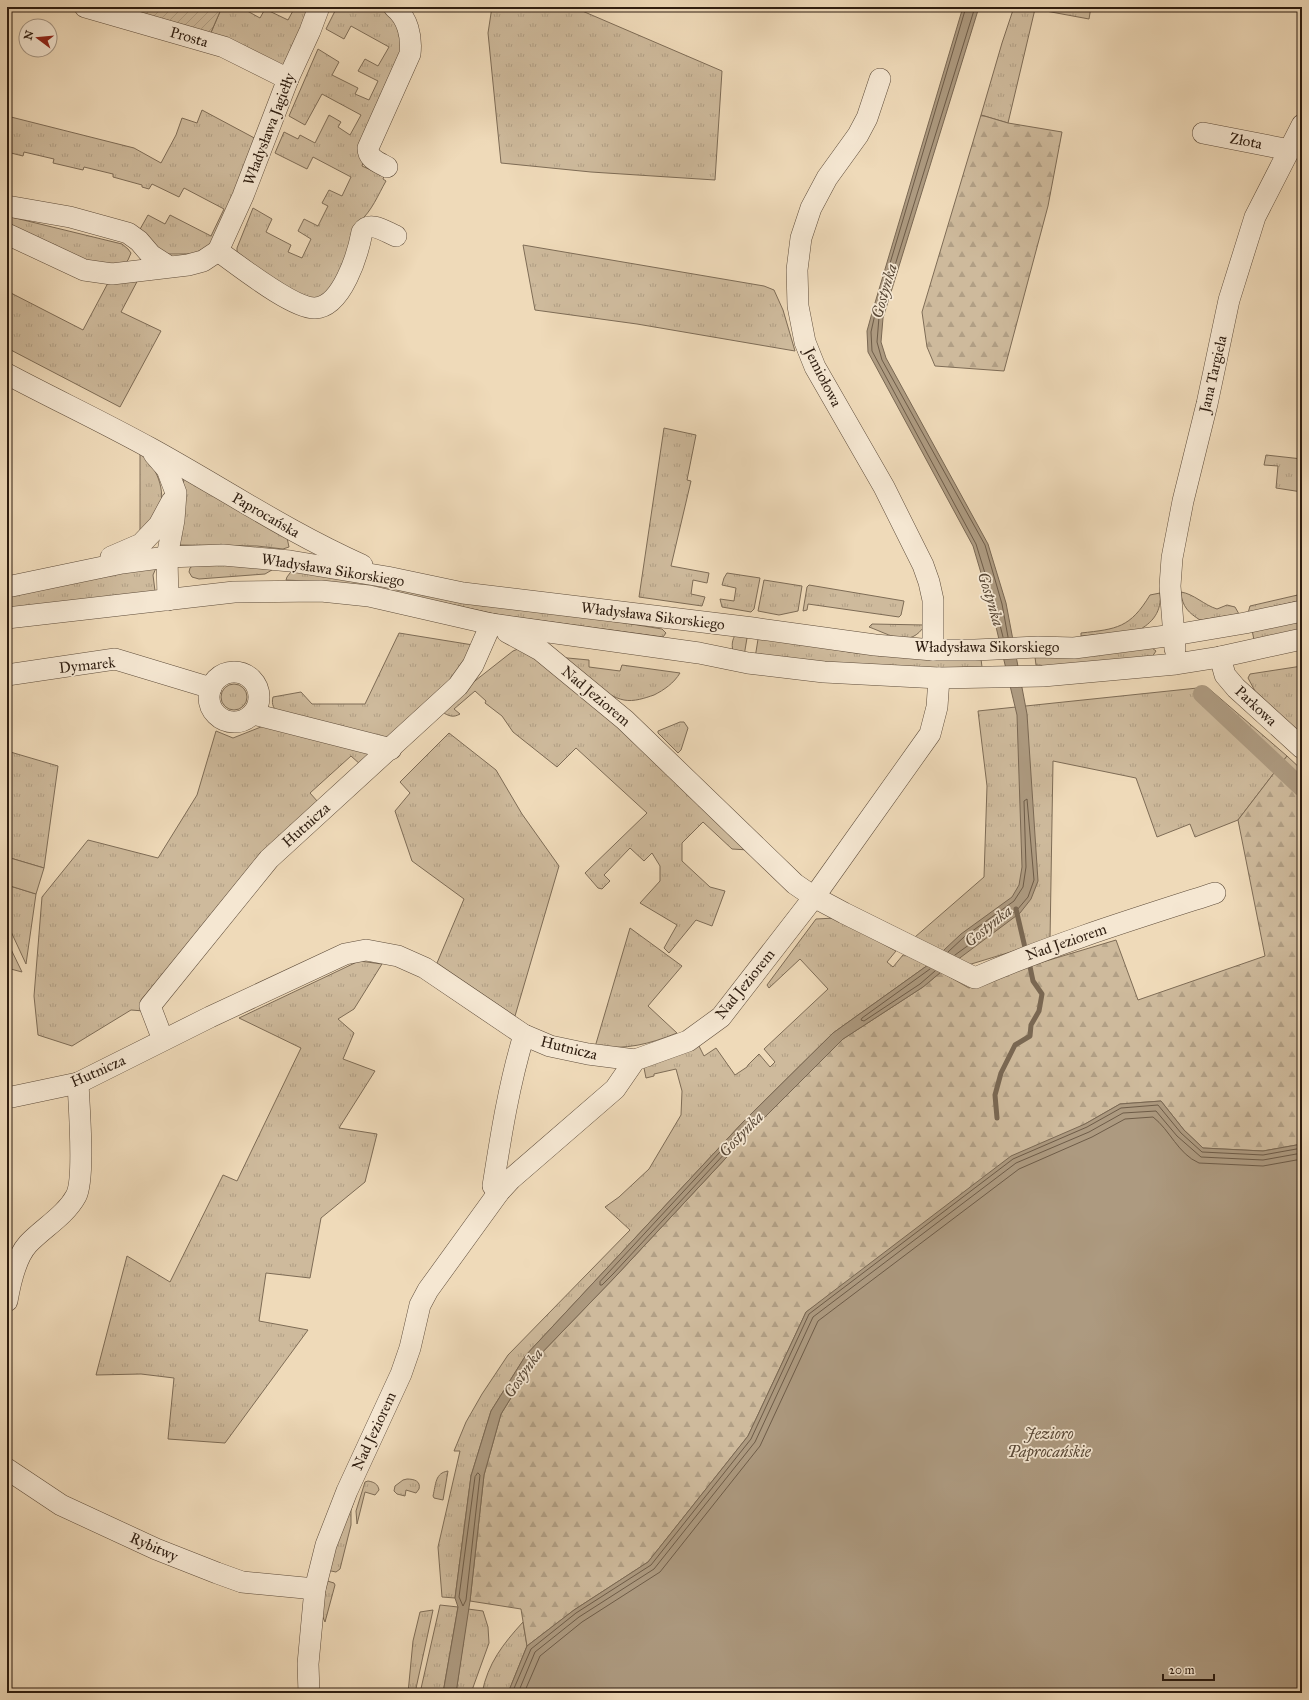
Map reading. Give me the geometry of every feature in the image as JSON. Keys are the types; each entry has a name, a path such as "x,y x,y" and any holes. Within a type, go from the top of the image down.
{"street":[{"name":"Prosta","path":"85,7 224,47 288,79"},
{"name":"Władysława Jagiełły","path":"218,251 243,196 288,79 310,31 319,7"},
{"path":"387,167 371,158 368,153 368,148 410,54 411,44 408,28 402,15 394,7"},
{"name":"Jemiołowa","path":"880,79 867,118 858,135 826,178 811,208 801,238 797,270 798,306 805,342 815,367 884,487 923,565 933,600 933,650"},
{"name":"Jana Targiela","path":"1176,664 1170,586 1172,558 1183,501 1207,404 1229,300 1255,217 1302,125"},
{"name":"Złota","path":"1203,133 1290,150"},
{"path":"7,206 70,217 128,233 139,241 151,255 168,266"},
{"path":"7,234 84,270 112,274 168,266 188,265 203,261 218,251 278,293 307,307 318,308 331,302 342,287 351,268 362,232 365,228 372,226 396,236"},
{"name":"Paprocańska","path":"7,374 148,447 326,549 387,577"},
{"name":"Paprocańska","path":"148,447 167,469 176,493 174,520 167,557 168,600"},
{"path":"76,572 141,544 159,525 176,493"},
{"path":"234,592 275,577 289,565 295,544 290,528"},
{"name":"Władysława Sikorskiego","path":"7,587 122,563 167,557 223,555 290,561 387,577 463,593 753,628 875,645 933,650 1038,647 1074,648 1174,635 1245,623 1302,611"},
{"name":"Władysława Sikorskiego","path":"7,618 234,592 322,591 369,596 491,624 699,653 748,664 824,672 939,678 1043,676 1176,664 1220,657 1302,639"},
{"name":"Hutnicza","path":"163,1040 150,1006 269,859 391,749 458,686 473,665 491,624"},
{"name":"Nad Jeziorem","path":"491,624 529,642 584,685 625,720 795,884 814,896 974,978 1084,935 1215,893"},
{"name":"Parkowa","path":"1220,657 1225,676 1236,688 1302,748"},
{"name":"Dymarek","path":"7,675 115,659 211,688"},
{"path":"233,672 243,673 251,678 257,686 259,696 258,705 253,714 245,719 235,722 226,720 217,715 209,698 211,688 216,680 233,672"},
{"name":"Nad Jeziorem","path":"309,1693 308,1664 315,1589 326,1545 344,1497 401,1374 410,1348 420,1305 428,1290 499,1192 511,1178 614,1089 635,1060 688,1041 721,1017 814,896 930,734 937,707 939,678"},
{"path":"253,714 391,749"},
{"name":"Hutnicza","path":"7,1098 78,1083 163,1040 345,954 366,950 398,956 425,968 524,1034 550,1046 588,1054 635,1060"},
{"path":"499,1192 493,1186 502,1126 524,1034"},
{"path":"7,1301 11,1277 27,1245 68,1208 76,1195 81,1176 78,1083"},
{"name":"Rybitwy","path":"7,1469 61,1505 156,1549 217,1573 242,1582 315,1589"}],"green space":[{"path":"107,7 222,7 209,37"},
{"path":"222,7 240,7 260,18 265,9 288,20 295,7 309,7 285,70 209,37"},
{"path":"337,7 389,7 406,34 362,166 384,176 383,179 386,181 371,208 359,222 339,281 318,300 294,295 237,252 237,248 253,208 272,219 266,232 291,245 288,252 302,258 311,239 298,231 304,219 318,226 328,206 322,203 329,190 342,196 351,177 313,157 307,169 275,153 284,132 298,139 300,135 315,143 329,115 341,122 338,127 350,135 361,115 322,94 305,125 289,116 318,49 339,62 332,75 358,88 355,94 369,100 378,81 358,71 365,59 378,66 389,47 351,26 344,39 326,29"},
{"path":"492,7 573,7 722,71 715,180 591,172 501,163 488,33"},
{"path":"1014,7 1091,7 1089,19 1035,9 1008,123 981,115"},
{"path":"202,110 260,141 211,245 193,254 169,254 158,251 139,231 148,215 165,224 170,215 211,236 224,209 184,188 179,197 152,184 149,189 142,187 142,185 113,177 113,174 84,167 83,170 53,163 54,159 24,152 23,156 7,152 7,116 134,148 161,163 176,135 182,118 197,123"},
{"path":"981,115 1008,123 1062,132 1048,206 1004,371 935,366 927,347 922,312"},
{"path":"7,216 122,244 131,253 128,260 123,265 98,267 7,226"},
{"path":"523,245 764,286 774,290 783,310 795,351 637,324 535,310"},
{"path":"140,276 121,312 161,331 120,407 7,348 7,291 83,330 109,281"},
{"path":"664,428 696,435 687,480 691,481 671,566 709,573 707,583 693,580 691,594 705,597 702,606 639,597"},
{"path":"140,454 151,464 155,471 161,487 162,495 159,510 140,535"},
{"path":"1266,455 1302,459 1302,492 1276,488 1278,466 1264,465"},
{"path":"184,477 286,533 289,547 283,549 257,546 178,545"},
{"path":"195,564 277,567 265,574 199,579 192,577 189,572 190,568"},
{"path":"156,568 153,575 155,591 7,610 7,597 99,576"},
{"path":"293,569 662,629 666,633 663,637 500,615 399,593 326,582 286,580"},
{"path":"727,573 760,578 754,609 751,612 722,607 720,599 734,601 736,588 722,585"},
{"path":"764,580 802,586 798,611 779,615 758,611"},
{"path":"809,585 904,601 901,615 899,617 808,604 807,610 803,611 807,587"},
{"path":"1181,592 1186,593 1217,609 1227,605 1235,607 1239,614 1200,620 1187,609 1183,602"},
{"path":"1160,593 1160,605 1158,611 1152,620 1143,628 1137,631 1081,636 1081,633 1104,630 1122,625 1136,614 1150,595"},
{"path":"1302,594 1302,600 1248,613 1250,606"},
{"path":"1302,619 1302,629 1254,640 1252,630"},
{"path":"872,624 925,625 913,637 900,638 869,627"},
{"path":"737,632 748,632 744,656 733,651 732,646 734,636"},
{"path":"399,633 473,645 458,675 393,739 280,715 275,709 272,702 273,697 301,692 312,704 365,704"},
{"path":"759,633 856,653 929,658 981,659 982,667 930,668 755,658"},
{"path":"1152,648 1156,651 1152,657 1052,666 1036,665 1035,657"},
{"path":"518,649 526,650 631,738 749,850 732,849 703,822 682,843 682,861 710,887 725,891 712,926 696,920 669,953 664,948 677,925 640,903 660,881 660,866 652,853 644,861 630,848 604,875 610,881 602,889 598,888 585,873 647,813 576,748 557,767 513,732 502,716 485,703 486,701 475,691 454,709 460,714 451,716 442,712 471,684 513,651"},
{"path":"557,657 589,660 589,667 620,671 622,665 680,673 668,686 654,695 636,700 624,700 608,694"},
{"path":"1302,666 1302,735 1255,691 1248,678 1250,674"},
{"path":"234,684 243,688 247,697 243,706 234,710 225,706 221,697 225,688"},
{"path":"1207,687 1287,756 1238,820 1195,837 1190,824 1157,837 1136,778 1053,761 1050,940 968,965 915,937 984,877 987,786 978,711"},
{"path":"680,722 684,722 688,728 681,750 678,753 658,733 658,731"},
{"path":"271,723 370,750 367,758 361,765 351,756 310,793 318,802 275,842 141,1000 144,1011 131,1010 72,1046 38,1035 34,996 42,897 88,840 158,858 197,795 216,731 233,738"},
{"path":"449,733 496,770 522,814 559,866 515,1016 437,963 464,899 412,861 395,811 410,793 400,782"},
{"path":"7,751 58,766 44,868 7,857"},
{"path":"1287,756 1302,770 1302,1144 1263,1151 1203,1148 1184,1130 1161,1101 1120,1104 1085,1124 806,1312 748,1436 648,1562 574,1610 527,1646 521,1609 470,1601 484,1475 501,1414 533,1362 616,1276 752,1130 843,1039 923,987 941,972 969,988 996,976 1116,940 1138,1000 1265,956 1238,820"},
{"path":"7,857 44,868 36,894 7,885"},
{"path":"7,885 36,894 26,964 7,923"},
{"path":"835,918 896,951 887,962 893,967 903,955 909,955 928,965 833,1033 744,1121 526,1355 491,1411 471,1476 455,1598 442,1597 438,1547 460,1451 454,1451 466,1422 482,1394 508,1355 630,1230 605,1207 619,1197 649,1169 681,1115 682,1091 676,1069 654,1074 654,1076 646,1078 643,1063 698,1044 704,1056 716,1048 735,1075 747,1067 759,1054 770,1067 775,1062 764,1049 828,989 800,959 769,988 767,985 816,919"},
{"path":"630,928 682,966 648,1006 677,1033 656,1041 628,1047 595,1047"},
{"path":"7,941 22,972 7,968"},
{"path":"359,961 382,964 354,1009 338,1019 354,1033 343,1059 375,1071 339,1128 377,1134 365,1182 321,1218 310,1278 266,1273 259,1321 308,1330 225,1443 168,1439 174,1378 141,1374 96,1375 127,1256 170,1282 223,1175 237,1181 301,1048 239,1018"},
{"path":"448,1471 443,1500 434,1498 433,1496 438,1477 444,1472"},
{"path":"407,1479 412,1479 418,1482 419,1489 416,1493 406,1490 405,1496 397,1494 394,1491 395,1486"},
{"path":"368,1481 378,1486 379,1490 375,1495 365,1492 357,1524 356,1511 365,1482"},
{"path":"359,1485 351,1510 351,1525 340,1569 336,1572 326,1570"},
{"path":"324,1580 334,1583 335,1585 325,1622 322,1615"},
{"path":"440,1605 458,1607 443,1693 420,1693"},
{"path":"468,1609 483,1611 488,1627 489,1643 471,1693 456,1693"},
{"path":"433,1610 415,1693 408,1693 413,1641 420,1612"},
{"path":"523,1622 527,1646 508,1693 482,1693 488,1672 497,1654"}],"water":[{"name":"Gostynka","path":"963,7 979,7 883,318 881,342 886,358 988,544 1006,603 1027,714 1038,881 1031,899 1020,913 923,987 843,1039 752,1130 616,1276 533,1362 501,1414 484,1475 470,1601 456,1693 443,1693 458,1607 455,1598 471,1476 491,1411 526,1355 744,1121 833,1033 928,965 961,934 1012,897 1019,885 1022,867 1017,715 992,610 973,546 868,352 867,331"},
{"name":"Jezioro Paprocańskie","path":"1161,1101 1184,1130 1203,1148 1263,1151 1302,1144 1302,1693 508,1693 527,1646 574,1610 648,1562 748,1436 806,1312 1011,1156 1085,1124 1120,1104"}],"waterway":[{"path":"1202,694 1302,788"},
{"name":"Gostynka","path":"1016,909 1026,952"},
{"path":"997,1118 995,1095 1001,1073 1015,1045 1030,1036 1031,1025 1039,1011 1042,994 1033,981 1029,962"}]}
